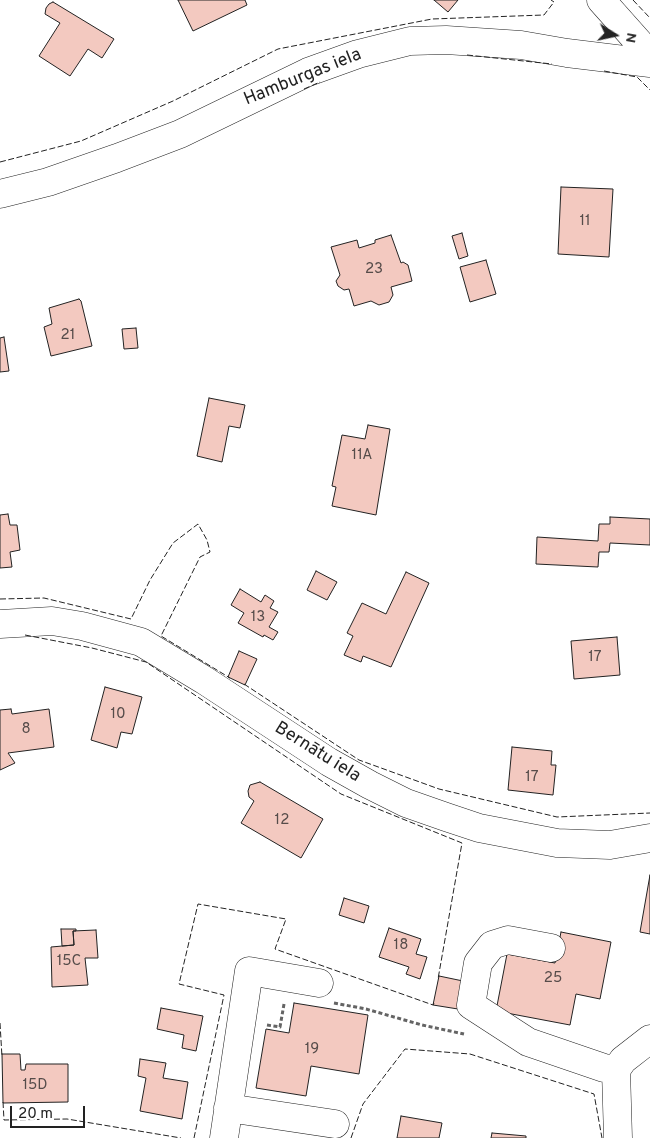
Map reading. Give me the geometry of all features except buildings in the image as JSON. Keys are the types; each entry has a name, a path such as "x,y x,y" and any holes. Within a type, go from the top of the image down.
{"street":[{"path":"601,0 650,55"},
{"name":"Hamburgas iela","path":"0,194 48,182 135,151 180,134 308,72 358,54 410,41 446,40 521,45 567,53 650,63"},
{"name":"Bernātu iela","path":"0,624 52,620 141,642 204,680 329,762 370,786 406,803 478,828 557,843 610,845 650,838"},
{"path":"551,948 508,940 492,945 478,963 471,1005 528,1042 604,1068 616,1070"},
{"path":"224,1138 249,971 324,993"},
{"path":"618,1138 616,1070 623,1060 650,1039"},
{"path":"228,1108 335,1124"}],"path":[{"path":"324,993 366,1009 422,1025 468,1035"},
{"path":"241,1022 280,1027 285,998"}],"fence":[{"path":"0,162 81,141 173,101 278,49 432,19 544,15 554,2 551,0"},
{"path":"633,0 650,18"},
{"path":"467,55 552,64"},
{"path":"604,71 637,77 650,90"},
{"path":"304,89 320,82"},
{"path":"0,599 44,598 131,619 150,580 173,543 198,524 207,540 210,552 200,557 161,636 230,678"},
{"path":"25,635 92,648 146,662 341,794 462,843 438,979"},
{"path":"244,684 359,760 439,789 557,817 650,813"},
{"path":"194,1138 224,995 179,984 198,904 286,919 275,949 433,1005 434,1003"},
{"path":"0,1023 2,1057"},
{"path":"351,1138 363,1104 405,1049 470,1054 594,1094 602,1138"},
{"path":"3,1102 4,1120 67,1119 181,1138"}]}
